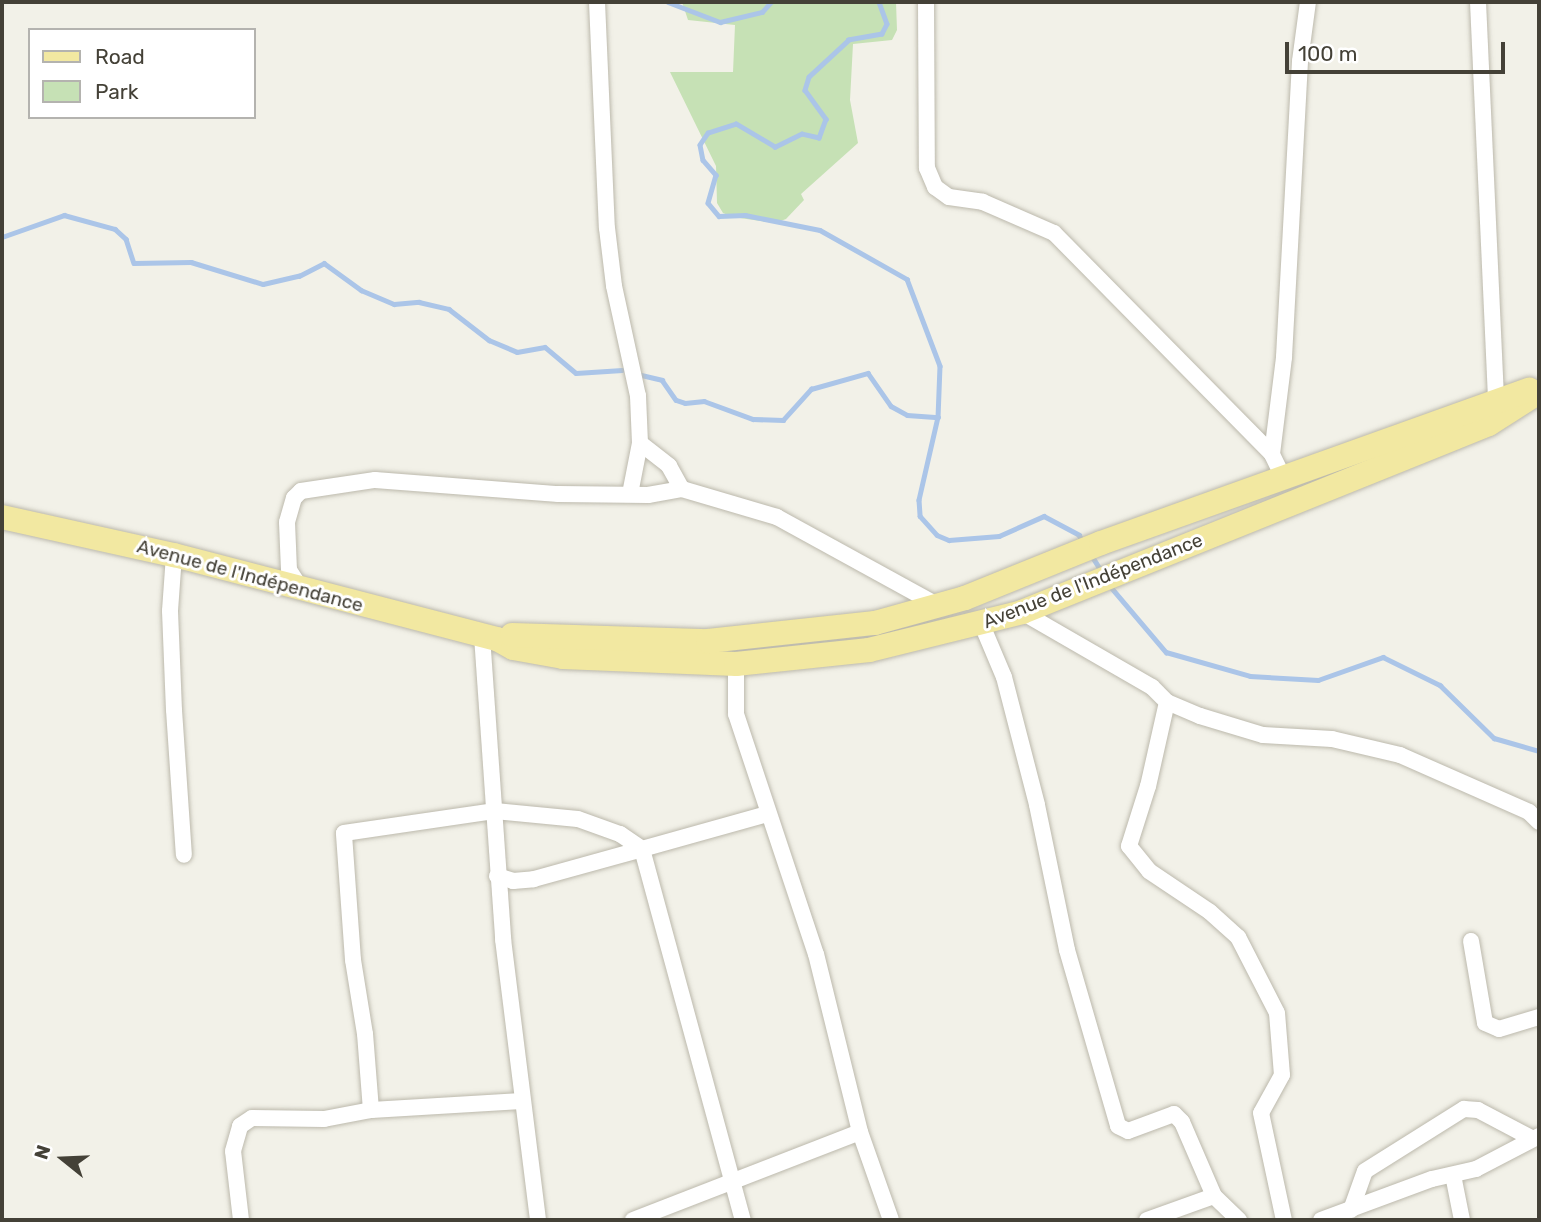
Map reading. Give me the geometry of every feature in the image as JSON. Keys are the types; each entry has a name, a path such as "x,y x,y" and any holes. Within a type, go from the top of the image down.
{"main road":[{"name":"Avenue de l'Indépendance","path":"490,637 514,635 609,640 759,639 875,623 939,606 1101,543 1496,399 1539,390"},
{"name":"Avenue de l'Indépendance","path":"2,517 174,555 490,637 513,648 563,657 736,664 869,650 982,625 1022,612 1113,573 1489,424 1539,390"}],"street":[{"path":"597,2 607,228 614,286 638,396 640,443 630,494"},
{"path":"926,2 927,168 934,187 948,197 983,202 1018,216 1061,239 1101,286 1272,454 1283,477"},
{"path":"1272,454 1283,369 1300,61 1308,2"},
{"path":"1478,2 1496,399"},
{"path":"640,443 669,466 682,489"},
{"path":"303,590 289,570 287,522 301,491 375,480 459,489 630,494 682,489 777,517 939,606"},
{"path":"174,555 173,698 184,855"},
{"path":"1022,612 1152,687 1167,702 1264,735 1332,738 1400,755 1529,812 1539,822"},
{"path":"982,625 1004,677 1037,805 1067,950 1118,1126 1128,1131 1174,1114 1182,1122 1214,1196 1239,1220"},
{"path":"490,637 497,876 538,1220"},
{"path":"736,664 736,714 767,814 816,954 860,1132 891,1220"},
{"path":"1167,702 1148,786 1129,846 1149,871 1210,912 1238,937 1273,1003 1282,1075 1261,1113 1284,1220"},
{"path":"371,1110 365,1034 353,960 344,833 495,811 578,819 620,834 642,849 743,1220"},
{"path":"497,876 513,881 534,879 767,814"},
{"path":"1471,941 1485,1023 1499,1030 1539,1017"},
{"path":"241,1220 233,1151 240,1126 252,1118 324,1118 371,1110 522,1101"},
{"path":"1351,1210 1365,1171 1464,1109 1478,1110 1536,1138"},
{"path":"633,1220 860,1132"},
{"path":"1321,1220 1476,1169 1536,1138"},
{"path":"1453,1175 1462,1220"},
{"path":"1147,1220 1214,1196"}],"green space":[{"path":"682,2 896,2 897,30 892,40 853,44 850,100 858,143 801,194 804,200 786,219 775,223 733,217 723,213 717,203 716,166 670,72 733,72 735,25 688,20"}],"waterway":[{"path":"668,2 720,22 762,12 771,2"},
{"path":"879,2 887,24 882,34 849,40 809,77 805,90 826,119 819,138 802,134 775,147 736,124 708,133 700,145 703,160 716,175 708,203 719,216 745,215 820,230 907,279 940,366 938,417 919,500 920,516 937,535 949,540 999,536 1044,516 1079,535 1084,543"},
{"path":"2,237 64,215 115,229 126,239 134,263 191,262 263,284 299,276 324,263 361,290 394,304 419,302 449,309 489,340 517,352 545,347 576,373 622,370"},
{"path":"637,374 662,380 676,400 685,403 704,401 753,419 783,420 811,389 868,373 891,406 907,415 938,417"},
{"path":"1092,556 1102,572"},
{"path":"1110,586 1166,652 1250,676 1318,680 1383,657 1440,685 1494,738 1539,751"}]}
